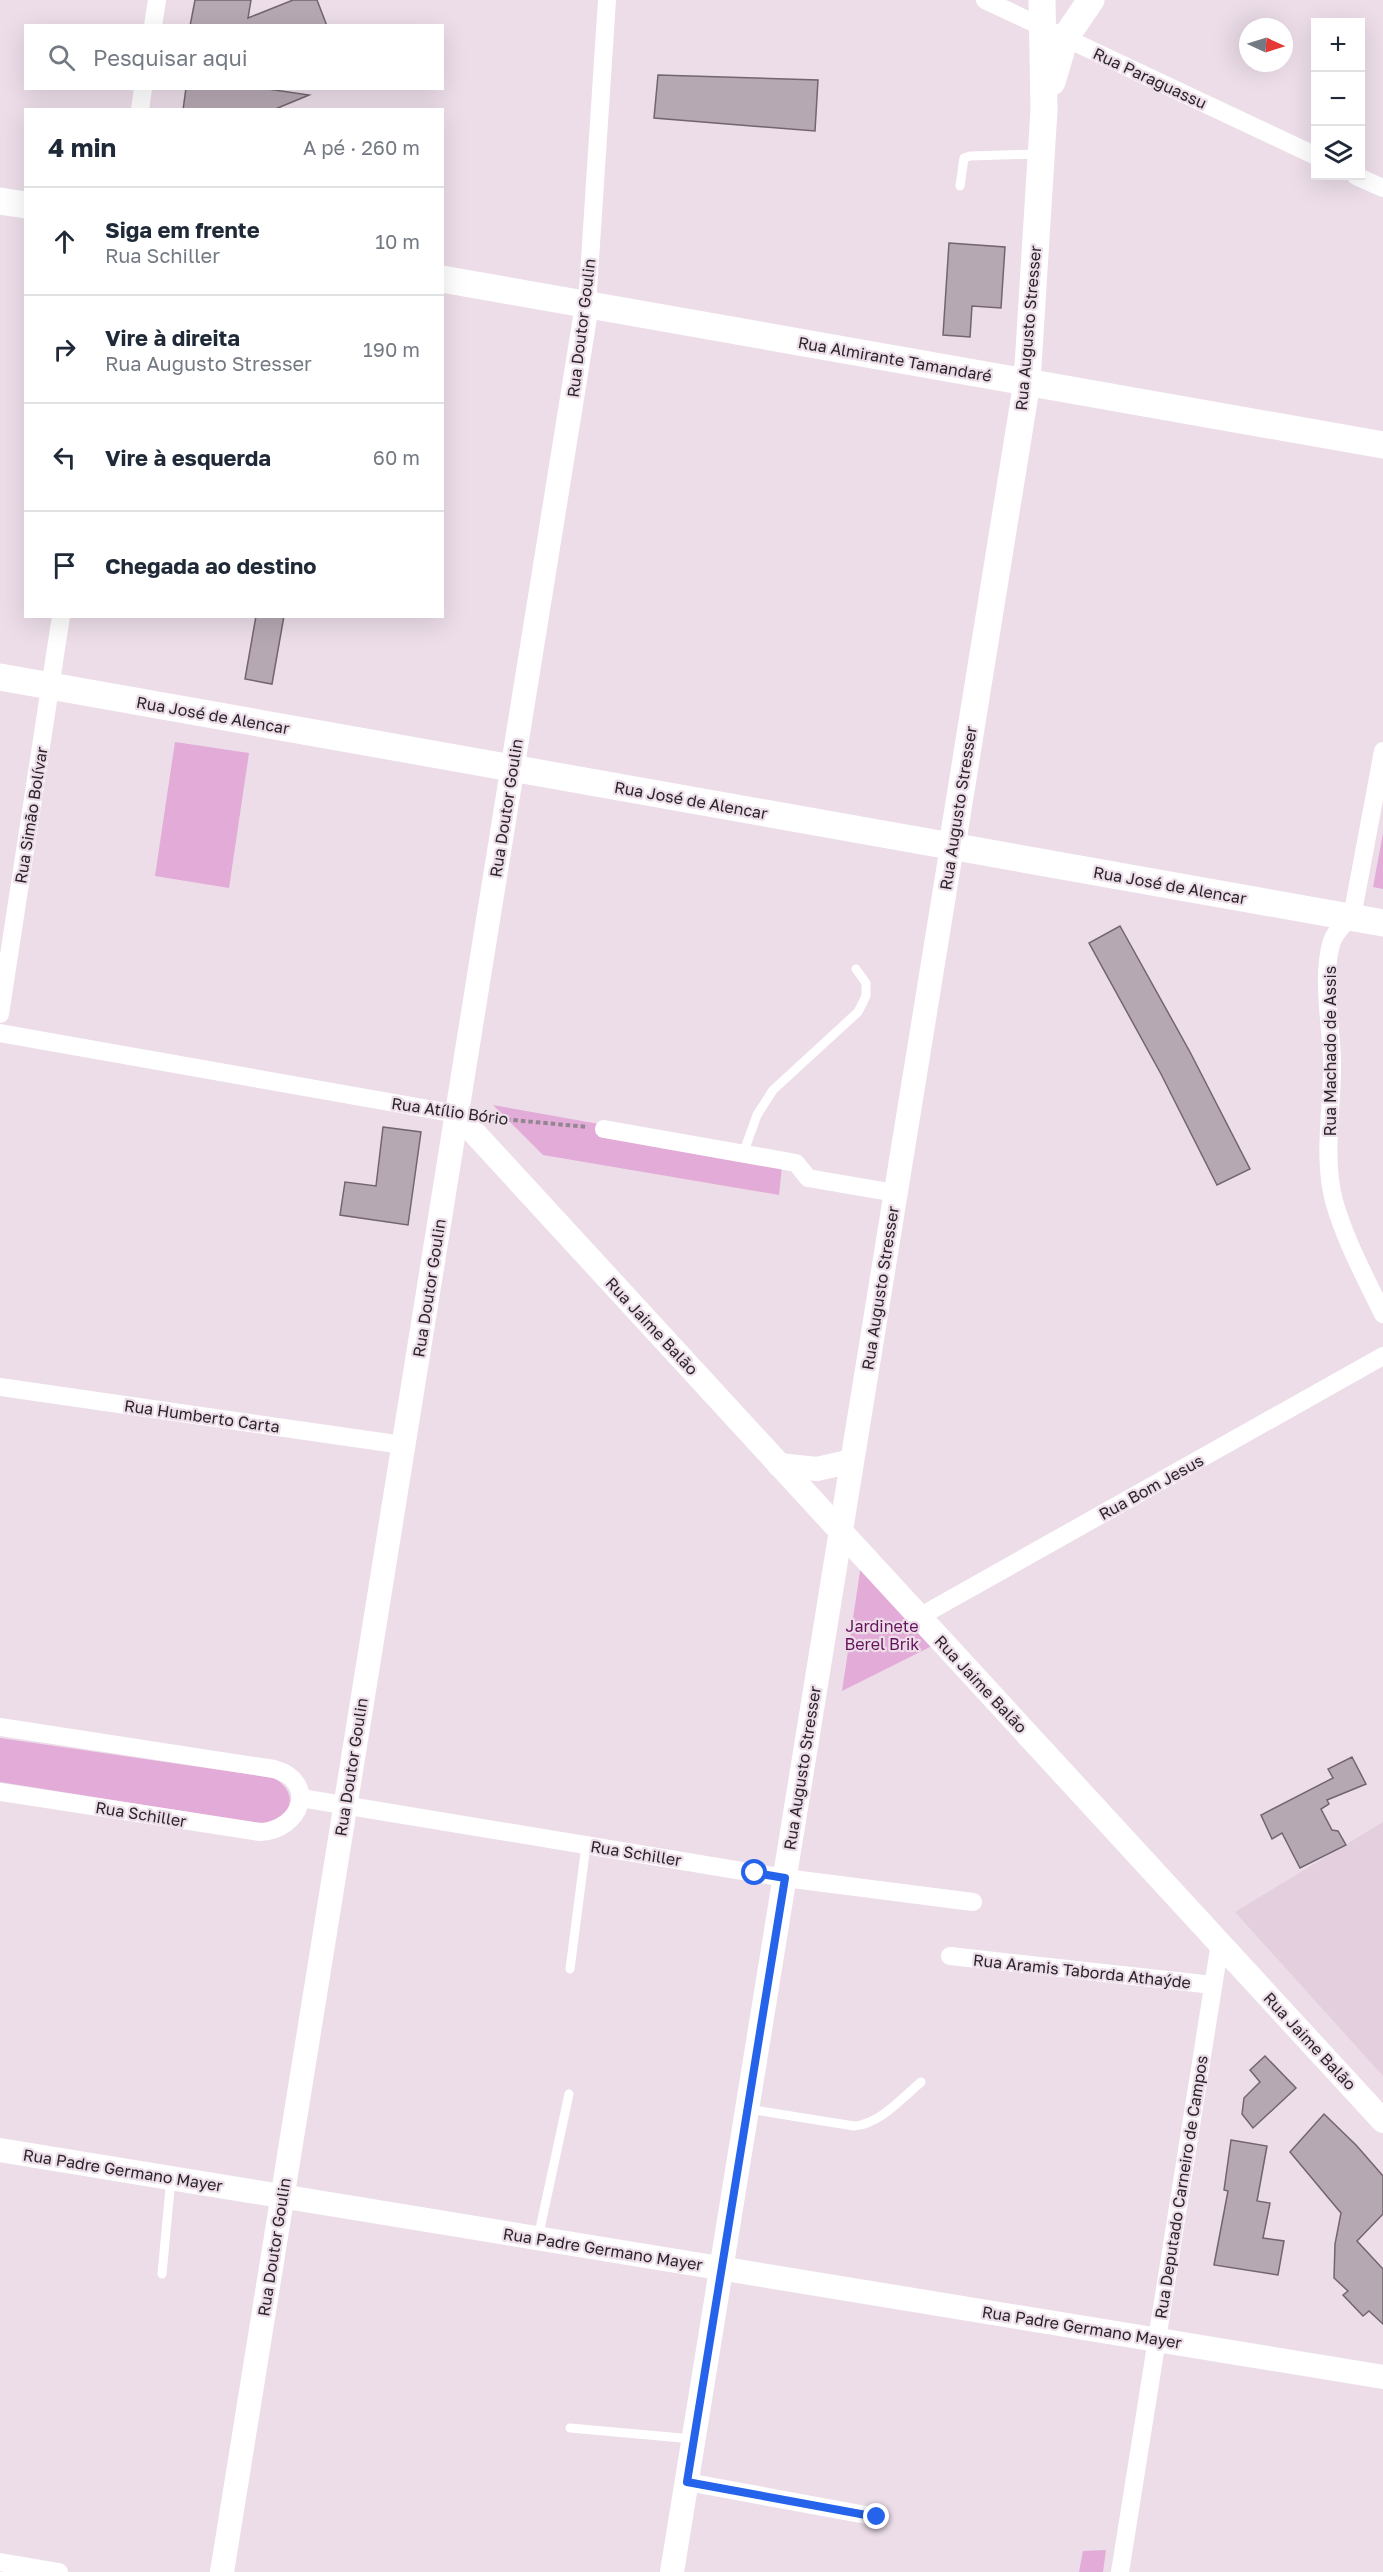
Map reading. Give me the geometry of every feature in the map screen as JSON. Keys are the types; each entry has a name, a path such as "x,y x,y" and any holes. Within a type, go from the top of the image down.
{"main road":[{"path":"1042,0 1054,32 1091,0"},
{"name":"Rua Augusto Stresser","path":"951,846 1027,382 1044,110 1054,32"},
{"path":"0,201 24,205"},
{"name":"Rua Almirante Tamandaré","path":"444,279 1383,445"},
{"name":"Rua José de Alencar","path":"0,677 1383,923"}],"street":[{"path":"153,24 157,0"},
{"name":"Rua Doutor Goulin","path":"222,2572 587,304 607,0"},
{"name":"Rua Paraguassu","path":"985,0 1311,154"},
{"path":"140,108 143,90"},
{"path":"1365,180 1383,188"},
{"name":"Rua Simão Bolívar","path":"0,1014 61,618"},
{"name":"Rua Machado de Assis","path":"1383,751 1352,917 1337,932 1332,943 1327,1001 1332,1059 1330,1178 1334,1201 1344,1229 1383,1314"},
{"name":"Rua Augusto Stresser","path":"672,2572 951,846"},
{"name":"Rua Atílio Bório","path":"0,1033 457,1114"},
{"name":"Rua Jaime Balão","path":"457,1114 1383,2121"},
{"path":"604,1129 796,1163 808,1178 896,1193"},
{"name":"Rua Bom Jesus","path":"919,1617 1383,1356"},
{"name":"Rua Humberto Carta","path":"0,1387 403,1445"},
{"path":"779,1465 817,1469 852,1461"},
{"path":"0,1727 274,1769 292,1778 299,1788 301,1798"},
{"name":"Rua Schiller","path":"0,1792 260,1832 272,1832 290,1821 298,1811 301,1798 785,1878 973,1902"},
{"name":"Rua Deputado Carneiro de Campos","path":"1120,2572 1220,1943"},
{"name":"Rua Aramis Taborda Athaýde","path":"950,1956 1213,1985"},
{"name":"Rua Padre Germano Mayer","path":"0,2150 1383,2377"},
{"path":"687,2482 877,2517"},
{"path":"0,2562 59,2572"}],"lane":[{"path":"960,186 964,158 1041,154"},
{"path":"743,1154 757,1115 773,1090 858,1012 866,996 866,983 855,969"},
{"path":"570,1969 586,1845"},
{"path":"747,2109 854,2126 865,2125 874,2121 921,2082"},
{"path":"538,2238 569,2094"},
{"path":"162,2274 171,2178"},
{"path":"570,2428 694,2440"}],"path":[{"name":"Rua Atílio Bório","path":"457,1114 604,1129"}],"shaded area":[{"path":"1383,1822 1383,2076 1235,1912"}],"green space":[{"path":"175,742 249,753 229,888 155,876"},
{"path":"1383,833 1383,889 1373,887"},
{"path":"493,1105 783,1157 779,1195 543,1155"},
{"name":"Jardinete Berel Brik","path":"861,1565 932,1646 842,1691"},
{"path":"0,1738 274,1778 287,1791 290,1798 289,1805 281,1817 264,1824 0,1782"},
{"path":"1106,2550 1103,2572 1079,2572 1083,2551"}],"building":[{"path":"195,0 251,0 248,18 293,0 317,0 326,24 190,24"},
{"path":"658,75 818,80 815,131 654,118"},
{"path":"186,90 275,90 309,95 278,108 183,108"},
{"path":"949,243 1005,247 1001,308 972,306 970,337 943,335"},
{"path":"256,618 284,618 272,684 245,679"},
{"path":"1120,926 1190,1052 1250,1169 1217,1185 1161,1074 1089,943"},
{"path":"383,1127 421,1132 408,1225 340,1215 345,1182 376,1186"},
{"path":"1352,1757 1366,1784 1327,1800 1329,1804 1321,1809 1332,1830 1338,1831 1346,1845 1300,1868 1282,1833 1272,1839 1261,1815 1333,1778 1328,1769"},
{"path":"1265,2056 1296,2088 1253,2128 1242,2114 1244,2098 1260,2082 1250,2070"},
{"path":"1324,2114 1356,2145 1383,2176 1383,2214 1357,2241 1383,2269 1383,2324 1369,2311 1363,2316 1343,2295 1348,2291 1334,2278 1335,2244 1341,2213 1290,2152"},
{"path":"1231,2140 1267,2146 1257,2201 1270,2203 1263,2238 1284,2241 1278,2275 1214,2265 1228,2191 1224,2190"}],"route":[{"path":"755,1873 785,1878 687,2482 877,2517"}]}
